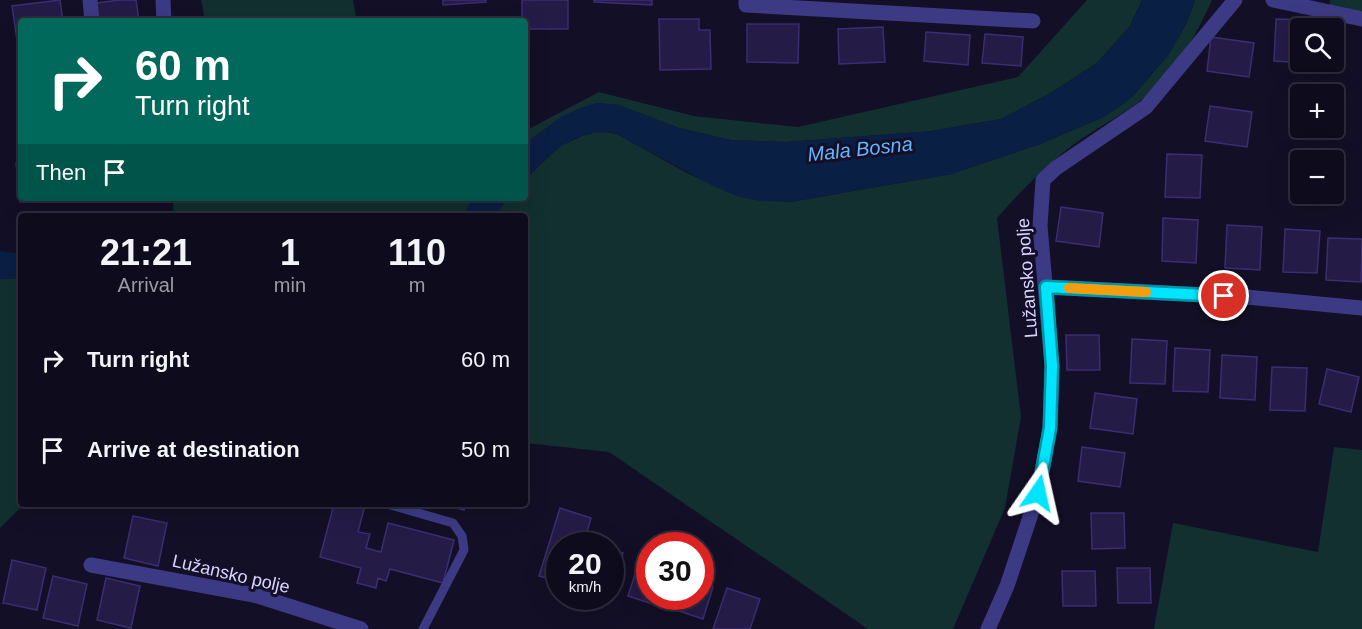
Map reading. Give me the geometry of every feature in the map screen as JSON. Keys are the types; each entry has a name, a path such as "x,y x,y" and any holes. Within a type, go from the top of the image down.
{"street":[{"path":"90,0 92,18"},
{"path":"163,0 164,18"},
{"path":"746,0 746,5 1032,21"},
{"name":"Lužansko polje","path":"988,629 1007,586 1038,493 1050,428 1052,366 1040,226 1043,180 1056,168 1146,107 1235,0"},
{"path":"1273,0 1362,19"},
{"path":"1046,287 1246,297 1362,308"},
{"name":"Lužansko polje","path":"91,565 254,595 361,629"}],"lane":[{"path":"397,507 453,523 462,536 464,550 423,629"}],"green space":[{"path":"201,0 353,0 356,18 204,18"},
{"path":"1087,0 1142,0 1130,26 1097,63 1049,94 1001,119 932,131 786,142 731,140 679,128 618,105 597,103 560,118 528,142 528,129 599,92 694,116 798,127 1018,77"},
{"path":"1195,0 1212,0 1190,43 1162,81 1138,103 1062,153 997,218 1021,417 1005,508 953,629 868,629 609,452 528,443 528,213 497,213 506,201 528,201 528,176 560,146 600,131 617,134 687,173 740,197 790,202 951,174 1040,144 1101,118 1116,109 1133,96 1169,54 1187,22"},
{"path":"1330,0 1362,0 1362,16 1329,8"},
{"path":"173,201 472,201 464,213 174,213"},
{"path":"18,278 18,507 21,507 0,528 0,279"},
{"path":"1334,447 1362,450 1362,629 1154,629 1173,523 1318,552"}],"water":[{"name":"Mala Bosna","path":"1142,0 1195,0 1187,22 1169,54 1133,96 1116,109 1101,118 1040,144 951,174 790,202 760,201 740,197 713,186 617,134 602,133 589,134 566,143 528,176 528,142 560,118 597,103 618,105 679,128 731,140 786,142 932,131 1001,119 1049,94 1097,63 1130,26"},
{"path":"472,201 506,201 497,213 464,213"},
{"path":"0,251 18,254 18,278 0,279"}],"building":[{"path":"60,0 63,18 18,18 18,47 12,6"},
{"path":"136,0 139,18 98,18 96,3"},
{"path":"443,0 486,0 486,2 443,5"},
{"path":"522,0 568,0 568,29 528,29 528,18 522,18"},
{"path":"594,0 652,0 652,5 594,2"},
{"path":"659,19 699,19 699,30 710,30 711,69 660,70"},
{"path":"1276,19 1290,19 1290,62 1274,61"},
{"path":"747,24 799,24 798,63 747,62"},
{"path":"883,27 885,62 839,64 838,29"},
{"path":"926,32 970,35 968,65 924,61"},
{"path":"985,34 1023,37 1021,66 982,63"},
{"path":"1211,37 1254,43 1249,77 1207,71"},
{"path":"1210,106 1252,112 1247,147 1205,141"},
{"path":"1167,154 1202,155 1200,198 1165,197"},
{"path":"1061,207 1103,213 1099,247 1056,241"},
{"path":"1163,218 1198,220 1196,263 1162,261"},
{"path":"1227,225 1262,227 1260,270 1225,268"},
{"path":"1285,229 1320,231 1317,273 1283,272"},
{"path":"1328,238 1362,239 1361,282 1326,280"},
{"path":"1066,335 1099,335 1100,370 1067,370"},
{"path":"1132,339 1167,341 1165,384 1130,383"},
{"path":"1175,348 1210,350 1208,392 1173,391"},
{"path":"1222,355 1257,357 1255,400 1220,398"},
{"path":"1272,367 1307,368 1305,411 1270,410"},
{"path":"1327,369 1359,377 1351,412 1319,404"},
{"path":"1095,393 1137,399 1133,434 1090,428"},
{"path":"1082,447 1125,453 1120,487 1078,481"},
{"path":"333,507 364,509 358,532 370,534 366,548 381,552 388,523 454,540 443,583 390,569 386,581 378,578 376,588 357,583 361,568 320,557"},
{"path":"560,508 591,518 587,532 553,532"},
{"path":"1091,513 1124,513 1125,548 1092,549"},
{"path":"133,516 167,523 158,566 124,558"},
{"path":"546,553 546,578 539,576"},
{"path":"12,560 46,568 37,610 3,603"},
{"path":"1117,568 1150,568 1151,603 1118,603"},
{"path":"636,571 636,599 628,596"},
{"path":"1062,571 1095,571 1096,606 1063,606"},
{"path":"53,576 87,584 78,626 43,618"},
{"path":"106,578 140,586 131,628 97,620"},
{"path":"727,588 760,599 750,629 713,629"},
{"path":"676,610 706,610 703,619"}],"slow traffic":[{"path":"1069,288 1146,292"}],"route":[{"path":"1038,493 1050,428 1052,366 1046,287 1224,296"}]}
